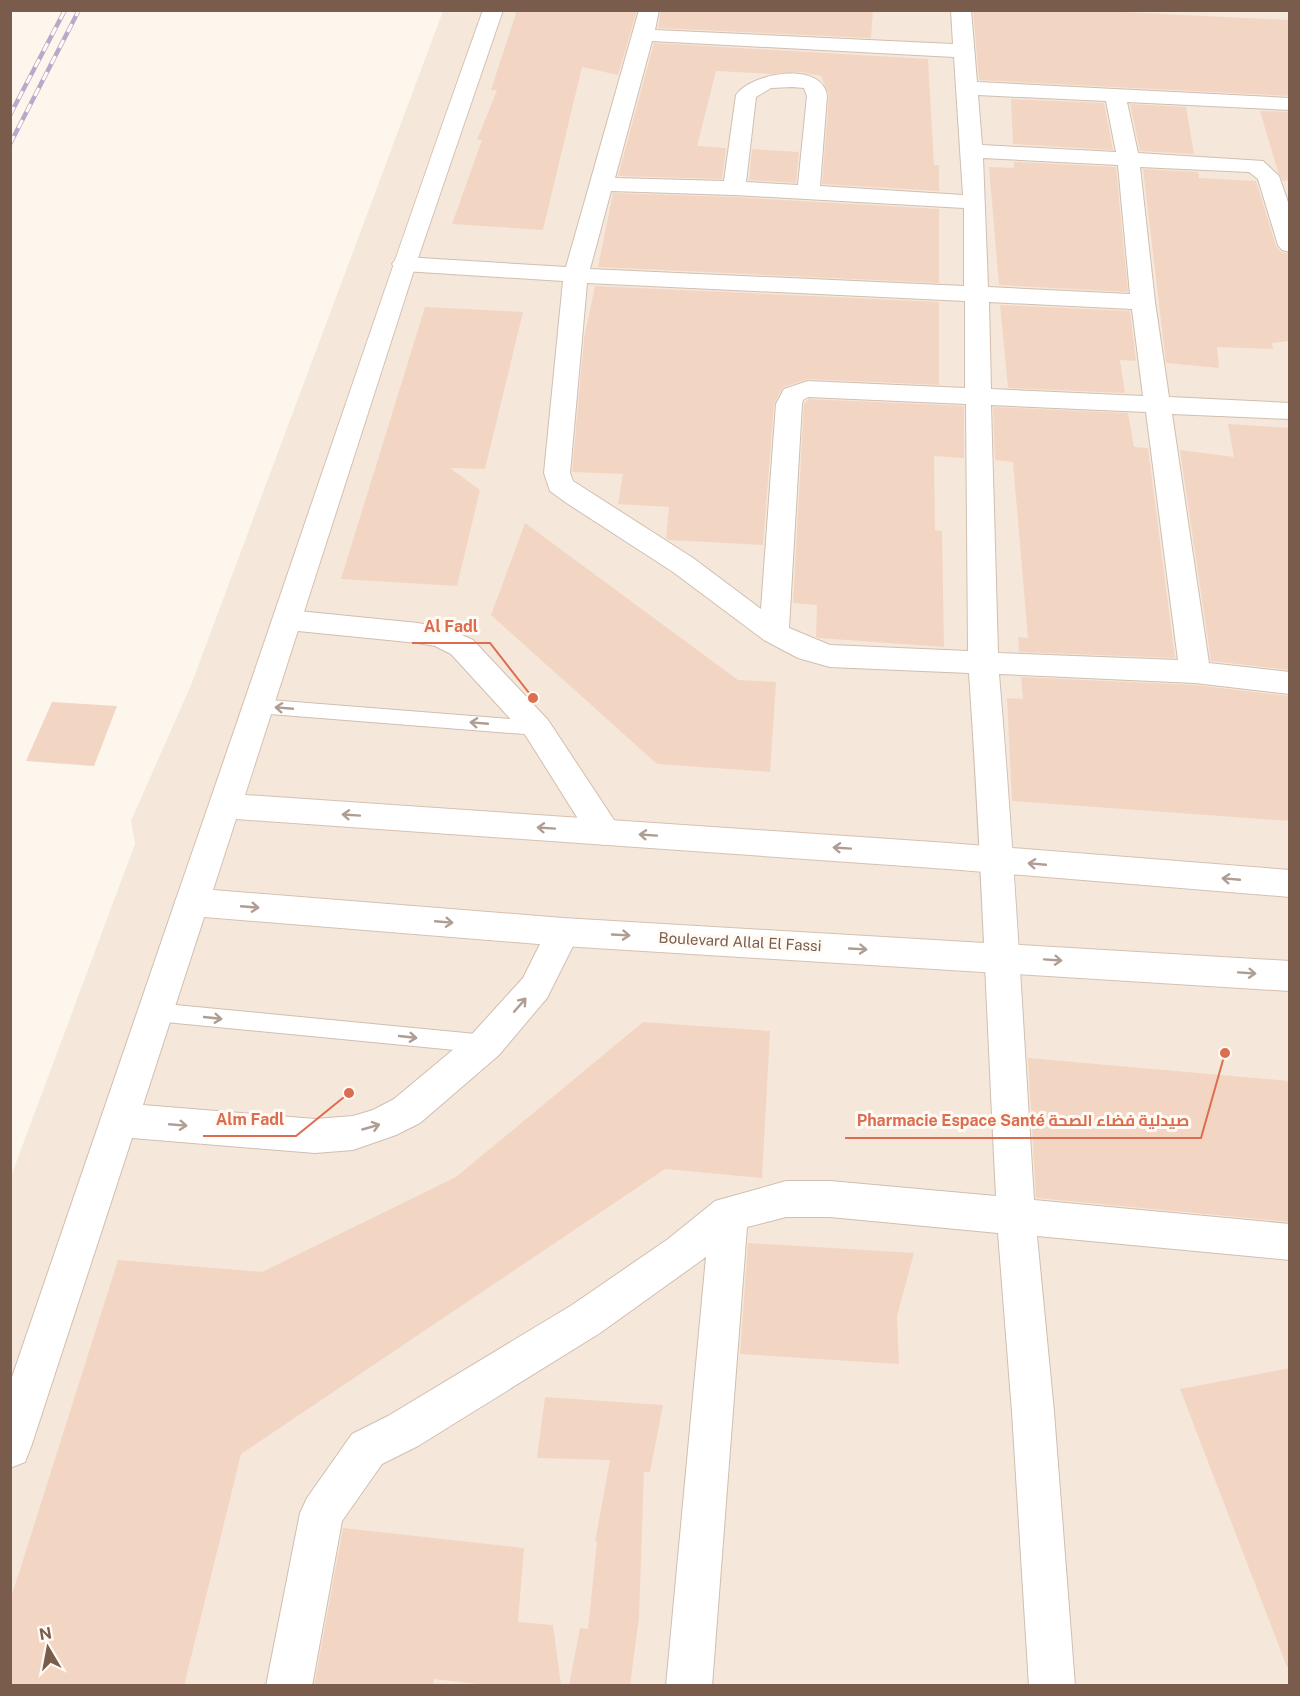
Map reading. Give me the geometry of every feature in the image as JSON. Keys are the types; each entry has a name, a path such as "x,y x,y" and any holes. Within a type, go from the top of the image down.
{"street":[{"path":"649,10 644,36 576,275 557,480 567,490 685,567 774,633 806,651 830,656 1195,672 1290,683"},
{"path":"961,10 975,202 983,663 998,860 1001,957 1016,1216 1033,1412 1052,1686"},
{"path":"10,1447 257,706 288,620 404,264 495,13"},
{"path":"644,36 965,51"},
{"path":"734,188 746,96 754,87 766,81 810,82 816,88 817,96 808,192"},
{"path":"968,88 1290,104"},
{"path":"1116,94 1128,158 1143,302 1195,672"},
{"path":"971,151 1240,164 1262,170 1271,184 1290,245"},
{"path":"603,184 734,188 975,202"},
{"path":"404,264 576,275 1143,302"},
{"path":"774,633 791,396 796,391 808,389 1290,411"},
{"path":"288,620 418,633 462,646 537,728 604,832"},
{"path":"224,806 998,860 1290,884"},
{"name":"Boulevard Allal El Fassi","path":"192,902 563,932 1290,976"},
{"path":"119,1120 315,1136 352,1133 383,1124 408,1111 486,1044 534,988 563,932"},
{"path":"289,1686 322,1513 367,1449 403,1431 586,1319 682,1252 729,1214 786,1199 830,1199 1290,1242"},
{"path":"690,1686 729,1214"}],"lane":[{"path":"257,706 537,728"},
{"path":"155,1012 486,1044"}],"shaded area":[{"path":"443,11 1289,11 1289,1685 11,1685 10,1179 135,844 131,821 191,685"}],"building":[{"path":"517,10 637,10 618,75 582,67 543,230 452,224 482,140 477,140 497,90 491,90"},
{"path":"661,10 873,10 871,38 658,28"},
{"path":"973,10 1079,10 1290,20 1290,96 979,80"},
{"path":"654,43 928,59 934,165 939,165 939,191 822,184 829,95 821,76 801,72 771,74 716,71 697,146 726,148 722,179 618,176"},
{"path":"1011,99 1104,103 1113,150 1013,144"},
{"path":"1130,104 1186,107 1194,154 1140,151"},
{"path":"1260,111 1290,112 1290,180 1283,181 1278,172"},
{"path":"752,149 799,152 796,183 749,180"},
{"path":"1014,162 1116,167 1128,292 999,285 989,167 1014,168"},
{"path":"1143,169 1198,172 1199,178 1256,181 1276,246 1281,252 1290,254 1290,341 1272,343 1273,349 1217,347 1219,368 1166,363"},
{"path":"613,193 734,197 939,209 939,283 598,267"},
{"path":"595,286 939,302 939,385 808,379 783,387 774,404 763,545 669,540 666,538 669,507 618,504 623,474 572,472 584,339"},
{"path":"1000,305 1130,311 1136,361 1120,360 1125,393 1008,388"},
{"path":"425,307 523,312 485,469 450,468 480,490 457,586 341,579"},
{"path":"809,399 964,406 964,458 934,456 935,530 942,531 944,647 819,638 816,637 817,605 793,603 804,404"},
{"path":"993,407 1128,413 1134,447 1148,448 1175,658 1019,652 1018,637 1028,638 1013,462 995,460"},
{"path":"1228,424 1290,428 1290,670 1211,661 1180,450 1234,457"},
{"path":"525,523 738,680 776,682 770,772 657,764 491,615"},
{"path":"1021,677 1195,685 1290,696 1290,821 1012,801 1007,698 1023,699"},
{"path":"52,702 117,706 94,766 26,761"},
{"path":"643,1022 770,1031 762,1178 665,1169 241,1454 184,1686 10,1686 10,1601 118,1260 262,1272 456,1177"},
{"path":"1028,1058 1290,1081 1290,1222 1036,1198"},
{"path":"748,1243 914,1253 897,1316 899,1364 740,1354"},
{"path":"1290,1368 1290,1667 1287,1667 1180,1389"},
{"path":"545,1397 663,1405 650,1472 644,1472 639,1617 630,1686 569,1686 580,1628 588,1629 597,1542 595,1542 610,1460 537,1458"},
{"path":"343,1528 524,1548 518,1622 553,1625 561,1686 495,1686 434,1679 433,1686 314,1686"}],"railway":[{"path":"10,115 65,10"},
{"path":"10,144 79,10"}],"place":[{"name":"Al Fadl","path":"533,698"},
{"name":"Pharmacie Espace Santé صيدلية فضاء الصحة","path":"1225,1053"},
{"name":"Alm Fadl","path":"349,1093"}]}
